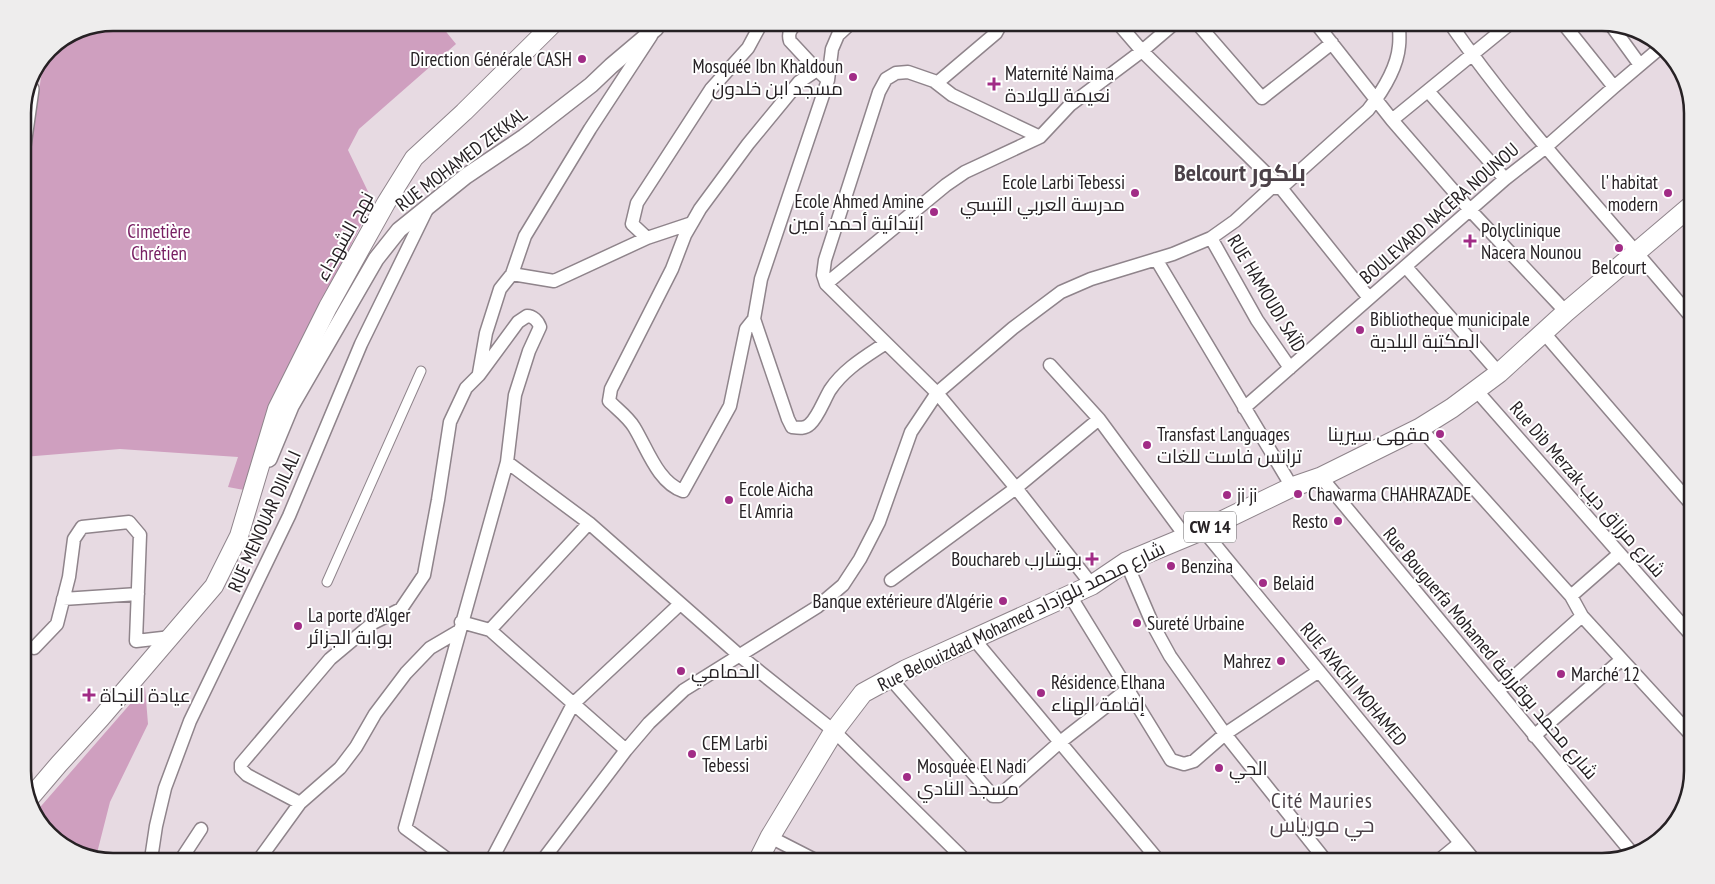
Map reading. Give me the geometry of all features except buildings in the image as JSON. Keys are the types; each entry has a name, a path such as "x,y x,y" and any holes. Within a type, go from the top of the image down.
{"main road":[{"name":"نهج الشهداء","path":"35,793 214,586 239,536 277,410 328,307 414,158 464,112 546,31"},
{"name":"Rue Belouizdad Mohamed شارع محمد بلوزداد","path":"762,853 834,731 863,693 973,638 1092,585 1126,562 1194,534 1292,487 1321,477 1420,428 1452,408 1499,373 1566,312 1684,212"}],"street":[{"name":"RUE MOHAMED ZEKKAL","path":"244,518 291,406 376,259 399,230 466,176 524,138 591,85 650,31"},
{"path":"479,375 486,332 500,289 512,274 525,236 590,129 653,31"},
{"path":"647,238 632,224 638,203 712,89 748,48 757,31"},
{"path":"790,31 790,41 828,80"},
{"path":"817,70 799,82 748,144 700,209 685,235 672,269 611,389 609,402 633,425 649,455 668,482 675,488 683,491 730,406 746,329 754,319 761,280 828,80 832,49 838,36 843,31"},
{"path":"937,83 997,31"},
{"path":"1125,31 1142,51 1281,188 1369,298"},
{"path":"826,284 946,185 965,172 1040,137 1070,105 1165,31"},
{"path":"1204,31 1262,98 1332,42"},
{"path":"1323,31 1392,120 1470,210 1566,312"},
{"path":"549,853 626,750 649,723 684,690 817,607 843,585 860,559 879,522 911,432 937,393 1013,328 1061,292 1091,279 1156,259 1212,238 1235,221 1271,188 1281,188 1368,110 1376,100 1391,73 1399,47 1399,31"},
{"path":"1455,31 1471,55 1546,147 1637,251 1684,308"},
{"path":"1392,120 1501,31"},
{"path":"1569,31 1614,87"},
{"path":"1617,33 1640,65"},
{"name":"BOULEVARD NACERA NOUNOU","path":"1244,408 1505,179 1546,147 1656,52"},
{"path":"1040,137 952,95 937,83 908,72 896,73 886,79 879,92 825,260 823,275 826,284 937,393 1016,488 1092,585"},
{"path":"1428,91 1505,179"},
{"name":"RUE MENOUAR DJILALI","path":"151,853 164,788 190,722 289,516 361,344 430,205"},
{"path":"512,274 554,281 647,238 692,224"},
{"name":"RUE HAMOUDI SAÏD","path":"1212,238 1257,320 1290,368"},
{"path":"1156,259 1292,487"},
{"path":"1406,267 1499,373"},
{"path":"300,803 247,775 241,769 242,764 330,659 373,623 401,609 424,575 450,422 466,388 479,375 518,322 530,316 540,327 529,351 515,395 507,462 405,828 438,853"},
{"path":"754,319 788,419 792,427 802,429 810,424 831,389 842,375 852,366 886,344"},
{"path":"1544,333 1684,496"},
{"name":"RUE AYACHI MOHAMED","path":"1050,365 1099,420 1194,534 1319,671 1468,853"},
{"path":"327,582 421,371"},
{"name":"Rue Dib Merzak شارع مرزاق ديب","path":"1476,390 1684,627"},
{"path":"891,580 1016,488 1099,420"},
{"path":"1420,428 1571,596 1582,616 1684,727"},
{"path":"507,462 589,523 740,656 834,731 957,853"},
{"name":"Rue Bouguerfa Mohamed شارع محمد بوقررفة","path":"1321,477 1627,848"},
{"path":"34,648 57,624 69,577 74,538 82,527 129,522 140,535 136,641 171,637"},
{"path":"490,630 589,523"},
{"path":"1571,596 1619,554"},
{"path":"1126,562 1153,625 1170,656 1225,734 1319,853"},
{"path":"63,599 138,594"},
{"path":"1069,594 1171,760 1176,763 1184,764 1194,761 1225,734 1319,671"},
{"path":"496,853 573,704 680,604"},
{"path":"1498,691 1582,616"},
{"path":"264,853 300,803 340,768 356,747 375,714 406,673 430,648 460,626 490,630 626,750"},
{"path":"973,638 1151,853"},
{"path":"1534,736 1622,660"},
{"path":"890,678 993,796 999,796 1059,743 1128,689"},
{"path":"186,853 201,829"},
{"path":"770,837 800,853"},
{"path":"1448,853 1460,842"}],"green space":[{"name":"Cimetière Chrétien","path":"113,31 445,31 456,44 359,129 348,150 373,202 315,315 244,490 228,487 238,457 120,449 31,456 31,147 41,75 48,63 68,45 97,33"},
{"path":"145,687 148,724 110,802 98,851 68,839 52,825 40,807"}],"place":[{"name":"Direction Générale CASH","path":"582,59"},
{"name":"Mosquée Ibn Khaldoun مسجد ابن خلدون","path":"853,77"},
{"name":"Maternité Naima نعيمة للولادة","path":"994,84"},
{"name":"Ecole Larbi Tebessi مدرسة العربي التبسي","path":"1135,193"},
{"name":"l' habitat modern","path":"1668,193"},
{"name":"Ecole Ahmed Amine ابتدائية أحمد أمين","path":"934,212"},
{"name":"Polyclinique Nacera Nounou","path":"1470,241"},
{"name":"Belcourt","path":"1619,248"},
{"name":"Bibliotheque municipale المكتبة البلدية","path":"1360,330"},
{"name":"مقهى سيرينا","path":"1440,434"},
{"name":"Transfast Languages ترانس فاست للغات","path":"1147,445"},
{"name":"Chawarma CHAHRAZADE","path":"1298,494"},
{"name":"ji ji","path":"1227,495"},
{"name":"Ecole Aicha El Amria","path":"729,500"},
{"name":"Resto","path":"1338,521"},
{"name":"Bouchareb بوشارب","path":"1092,559"},
{"name":"Benzina","path":"1171,566"},
{"name":"Belaid","path":"1263,583"},
{"name":"Banque extérieure d'Algérie","path":"1003,601"},
{"name":"Sureté Urbaine","path":"1137,623"},
{"name":"La porte d’Alger بوابة الجزائر","path":"298,626"},
{"name":"Mahrez","path":"1281,661"},
{"name":"الحمامي","path":"681,671"},
{"name":"Marché 12","path":"1561,674"},
{"name":"Résidence Elhana إقامة الهناء","path":"1041,693"},
{"name":"عيادة النجاة","path":"89,695"},
{"name":"CEM Larbi Tebessi","path":"692,754"},
{"name":"الحي","path":"1219,768"},
{"name":"Mosquée El Nadi مسجد النادي","path":"907,777"}],"district":[{"name":"Belcourt بلكور","path":"1240,173"},
{"name":"Cité Mauries حي مورياس","path":"1322,813"}]}
